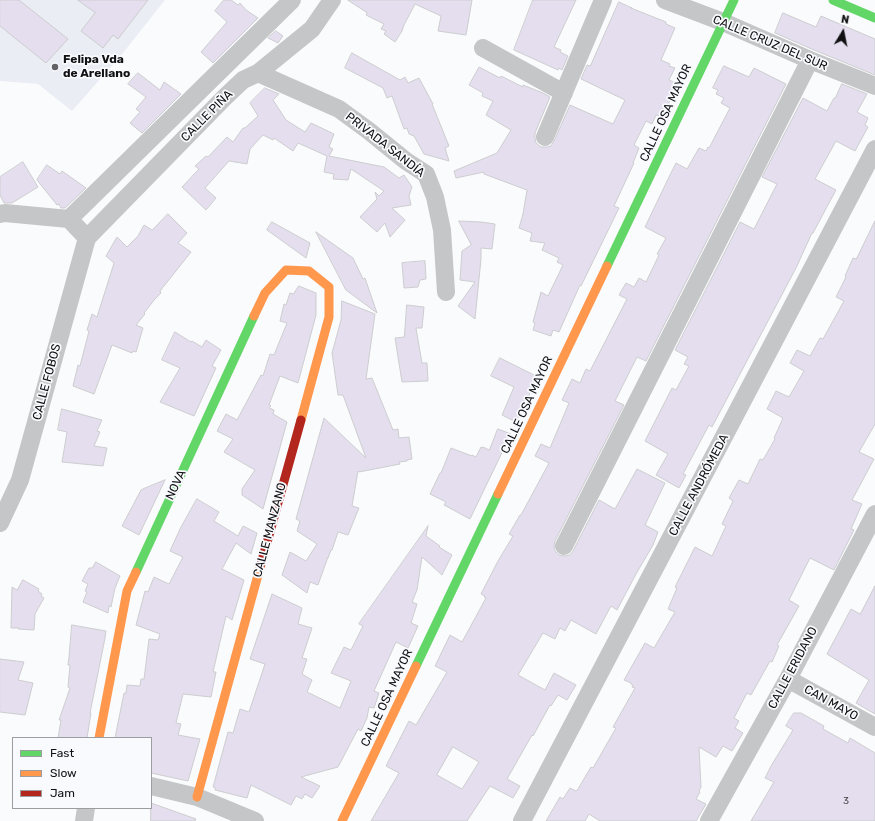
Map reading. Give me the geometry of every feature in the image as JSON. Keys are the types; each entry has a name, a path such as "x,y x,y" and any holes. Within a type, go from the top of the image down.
{"street":[{"name":"CALLE PIÑA","path":"69,219 292,0"},
{"path":"545,137 603,0"},
{"name":"CALLE CRUZ DEL SUR","path":"665,0 723,22 810,60 875,86"},
{"name":"CALLE OSA MAYOR","path":"342,821 734,0"},
{"path":"833,0 875,18"},
{"name":"CALLE PIÑA","path":"87,238 243,80 258,73 312,29 329,1"},
{"path":"483,48 564,93"},
{"path":"564,546 810,60"},
{"name":"PRIVADA SANDÍA","path":"258,73 339,109 406,161 426,174 435,197 442,230 446,292"},
{"name":"CALLE ANDRÓMEDA","path":"522,821 875,149"},
{"path":"0,214 5,213 69,219 87,238"},
{"name":"CALLE FOBOS","path":"0,523 20,480 87,238"},
{"name":"NOVA","path":"99,737 127,591 265,293 286,270 310,271"},
{"name":"CALLE MANZANO","path":"197,797 329,317 329,286 310,271"},
{"name":"CALLE ERIDANO","path":"710,821 788,679 875,514"},
{"name":"CAN MAYO","path":"788,679 875,727"},
{"path":"152,786 197,797 235,817 255,821"},
{"path":"84,821 86,809"}],"shaded area":[{"name":"Felipa Vda de Arellano","path":"0,0 165,0 123,53 72,111 38,84 0,81"}],"building":[{"path":"0,0 19,0 68,39 46,63 0,26"},
{"path":"78,0 148,0 118,39 113,35 103,48 81,31 95,13"},
{"path":"224,0 231,0 238,5 240,3 246,10 258,18 213,63 201,52 227,22 215,11"},
{"path":"348,0 472,0 466,35 438,31 441,16 415,4 395,42 384,34 386,31 381,29 384,24 366,15 367,13"},
{"path":"533,0 576,0 554,47 561,50 560,52 568,56 562,70 559,68 558,70 514,50"},
{"path":"619,2 666,22 666,24 675,28 661,60 670,64 669,66 675,68 669,80 678,84 662,117 656,115 652,124 646,121 634,145 639,148 634,163 614,206 619,208 581,286 580,285 559,332 553,330 551,336 533,330 535,323 533,322 541,292 548,296 563,265 557,262 559,258 542,250 545,243 530,241 532,233 519,228 527,190 484,174 484,172 456,178 454,171 497,153 511,130 486,115 493,101 482,96 483,93 469,85 479,67 500,78 501,76 523,87 523,85 550,97 535,133 536,143 541,147 551,146 570,105 613,124 625,100 581,79 587,65 590,66"},
{"path":"783,13 816,27 821,16 875,39 875,75 775,33"},
{"path":"276,31 283,36 278,43 268,38"},
{"path":"352,53 400,80 405,77 408,83 419,78 433,104 449,146 445,148 449,161 424,154 414,136 409,134 407,128 404,129 392,96 387,98 383,88 345,68"},
{"path":"724,66 749,77 754,68 786,84 646,361 637,357 615,401 624,405 555,541 554,546 555,551 559,555 570,555 599,500 615,509 637,469 665,483 645,525 658,532 653,545 617,610 611,606 596,634 571,620 565,631 560,628 555,639 543,633 518,675 545,690 554,673 576,685 567,700 558,695 551,706 550,705 507,779 520,786 513,798 490,786 467,821 371,821 399,773 386,766 409,721 416,725 447,672 435,666 450,635 462,642 486,598 481,594 513,536 509,534 549,463 535,456 541,444 550,448 569,403 562,400 572,379 580,383 586,369 590,371 627,299 619,295 626,283 634,287 639,278 646,282 659,255 657,254 666,238 645,227 676,163 687,169 699,148 706,151 708,147 709,148 730,108 721,103 724,98 716,94 718,90 713,88","holes":["453,747 479,762 462,789 437,775"]},
{"path":"138,73 160,90 164,82 181,94 142,133 130,123 140,112 136,109 146,97 128,84"},
{"path":"842,84 867,94 857,112 868,118 865,125 868,127 855,151 836,141 815,179 836,190 812,233 796,268 712,427 709,425 683,474 686,475 679,488 656,475 668,454 645,441 672,388 676,390 689,366 684,364 688,357 675,350 740,222 754,229 777,184 762,177 803,98 827,111"},
{"path":"265,88 279,94 273,100 286,120 305,132 311,123 334,134 329,147 333,149 329,156 384,167 399,178 404,175 412,187 409,196 411,205 392,208 405,220 390,237 385,223 377,232 360,217 377,199 375,192 379,196 384,191 351,169 348,180 333,179 334,174 324,172 327,156 298,143 293,151 274,138 273,140 263,135 250,149 247,164 229,161 205,188 216,198 206,210 182,187 199,169 195,166 206,156 208,157 227,137 233,142 243,128 245,128 258,116 250,103"},
{"path":"23,162 38,187 12,203 4,203 0,195 0,177"},
{"path":"47,165 60,174 62,171 86,188 65,208 61,208 59,204 57,205 37,180"},
{"path":"168,214 187,233 178,243 191,252 160,291 161,293 136,325 143,328 136,352 133,351 132,353 112,345 94,394 73,386 78,365 80,366 89,331 87,330 92,314 97,317 114,263 106,256 117,237 127,247 138,236 144,225 152,230"},
{"path":"459,221 495,224 492,249 481,248 475,319 458,306 475,282 460,280 462,251 471,245"},
{"path":"875,221 875,424 859,452 874,459 852,500 862,504 851,529 854,530 834,570 810,558 789,600 799,606 777,645 779,646 772,662 770,661 751,695 747,693 734,718 739,721 735,728 743,733 732,751 723,746 716,757 699,747 701,787 696,799 706,804 696,821 600,821 589,814 585,821 546,821 560,797 563,799 570,788 576,791 578,789 591,767 593,768 616,728 613,727 635,688 632,687 633,685 631,683 624,680 645,643 654,648 675,612 668,609 677,588 675,587 695,547 712,556 726,526 722,524 733,501 729,498 739,480 748,484 760,459 763,460 775,439 774,438 783,418 767,409 776,391 789,397 804,371 790,363 797,350 810,356 820,338 823,339 844,301 836,297 846,277 845,276 853,258 856,259"},
{"path":"272,222 310,243 306,258 267,230"},
{"path":"316,232 353,258 363,279 365,278 377,313 346,290"},
{"path":"425,261 426,279 420,280 418,287 404,288 402,263"},
{"path":"299,286 316,293 316,315 298,383 280,376 269,405 271,406 269,408 274,410 273,414 287,422 263,509 242,495 242,489 255,470 224,452 233,439 217,431 226,414 237,420 261,375 263,376 270,354 274,355 287,323 280,321 284,304 286,305 290,293 293,294"},
{"path":"342,301 375,314 366,379 372,378 393,430 398,429 399,438 409,437 412,459 399,462 400,464 358,471 352,506 359,508 348,535 338,532 318,585 310,582 307,593 282,575 290,552 306,561 317,544 297,531 300,521 296,519 324,418 366,458 343,395 338,395 332,353 341,320"},
{"path":"407,305 424,307 422,328 416,328 422,363 427,363 428,381 402,382 395,338 404,337"},
{"path":"175,332 202,347 206,340 221,350 212,366 216,368 194,416 160,402 180,368 162,360"},
{"path":"500,358 536,376 529,396 516,422 502,415 514,387 491,376"},
{"path":"62,409 102,420 97,431 100,432 94,446 107,448 103,466 62,462 67,432 58,430"},
{"path":"498,429 511,434 470,519 444,505 446,502 430,494 441,473 451,448 476,457 481,447 489,450"},
{"path":"165,480 139,535 122,526 141,490"},
{"path":"197,499 219,512 214,521 238,536 243,526 257,533 251,554 236,543 222,569 244,580 232,620 226,616 213,672 216,672 211,697 183,694 176,723 181,724 178,735 200,739 188,781 152,773 152,737 115,737 127,685 140,686 141,679 144,679 149,639 158,640 160,634 136,625 145,591 148,592 154,577 169,584 183,557 170,551 180,529"},
{"path":"428,526 426,536 440,546 439,547 452,555 442,575 422,557 417,590 412,602 417,604 411,623 418,626 408,648 396,642 374,691 379,693 374,708 369,707 367,718 361,731 358,729 338,767 301,777 320,786 312,798 305,794 302,799 296,796 291,805 251,785 247,798 215,790 215,787 213,787 228,732 233,733 240,709 249,712 265,664 250,659 272,594 302,608 298,624 312,628 302,658 307,659 302,674 312,680 307,692 340,708 351,681 331,673 344,647 351,650 363,626 359,624"},
{"path":"96,562 120,576 115,588 111,607 109,606 108,613 83,602 88,584 82,581 89,568 92,568"},
{"path":"23,580 39,589 38,591 44,598 35,614 34,630 11,628 12,587 17,590"},
{"path":"875,586 875,714 856,703 869,680 827,654 851,609 860,614"},
{"path":"72,625 106,631 90,713 87,737 58,737 61,720 59,720 70,688 68,687 70,665 68,665"},
{"path":"0,659 24,662 18,680 33,683 25,715 0,712"},
{"path":"794,713 801,713 824,726 823,729 848,743 850,738 875,753 875,821 751,821 774,782 765,778 793,730 786,726"},
{"path":"152,803 196,819 195,821 151,821"}],"traffic: fast":[{"path":"607,266 734,0"},
{"path":"833,0 875,18"},
{"path":"136,572 254,316"},
{"path":"416,666 498,494"}],"traffic: slow":[{"path":"498,494 607,266"},
{"path":"254,316 265,293 286,270 309,271 329,287 329,317 301,420"},
{"path":"197,797 261,564"},
{"path":"99,737 127,591 136,572"},
{"path":"342,821 416,666"}],"traffic: jam":[{"path":"261,564 301,420"}],"place":[{"name":"Felipa Vda de Arellano","path":"55,67"}]}
